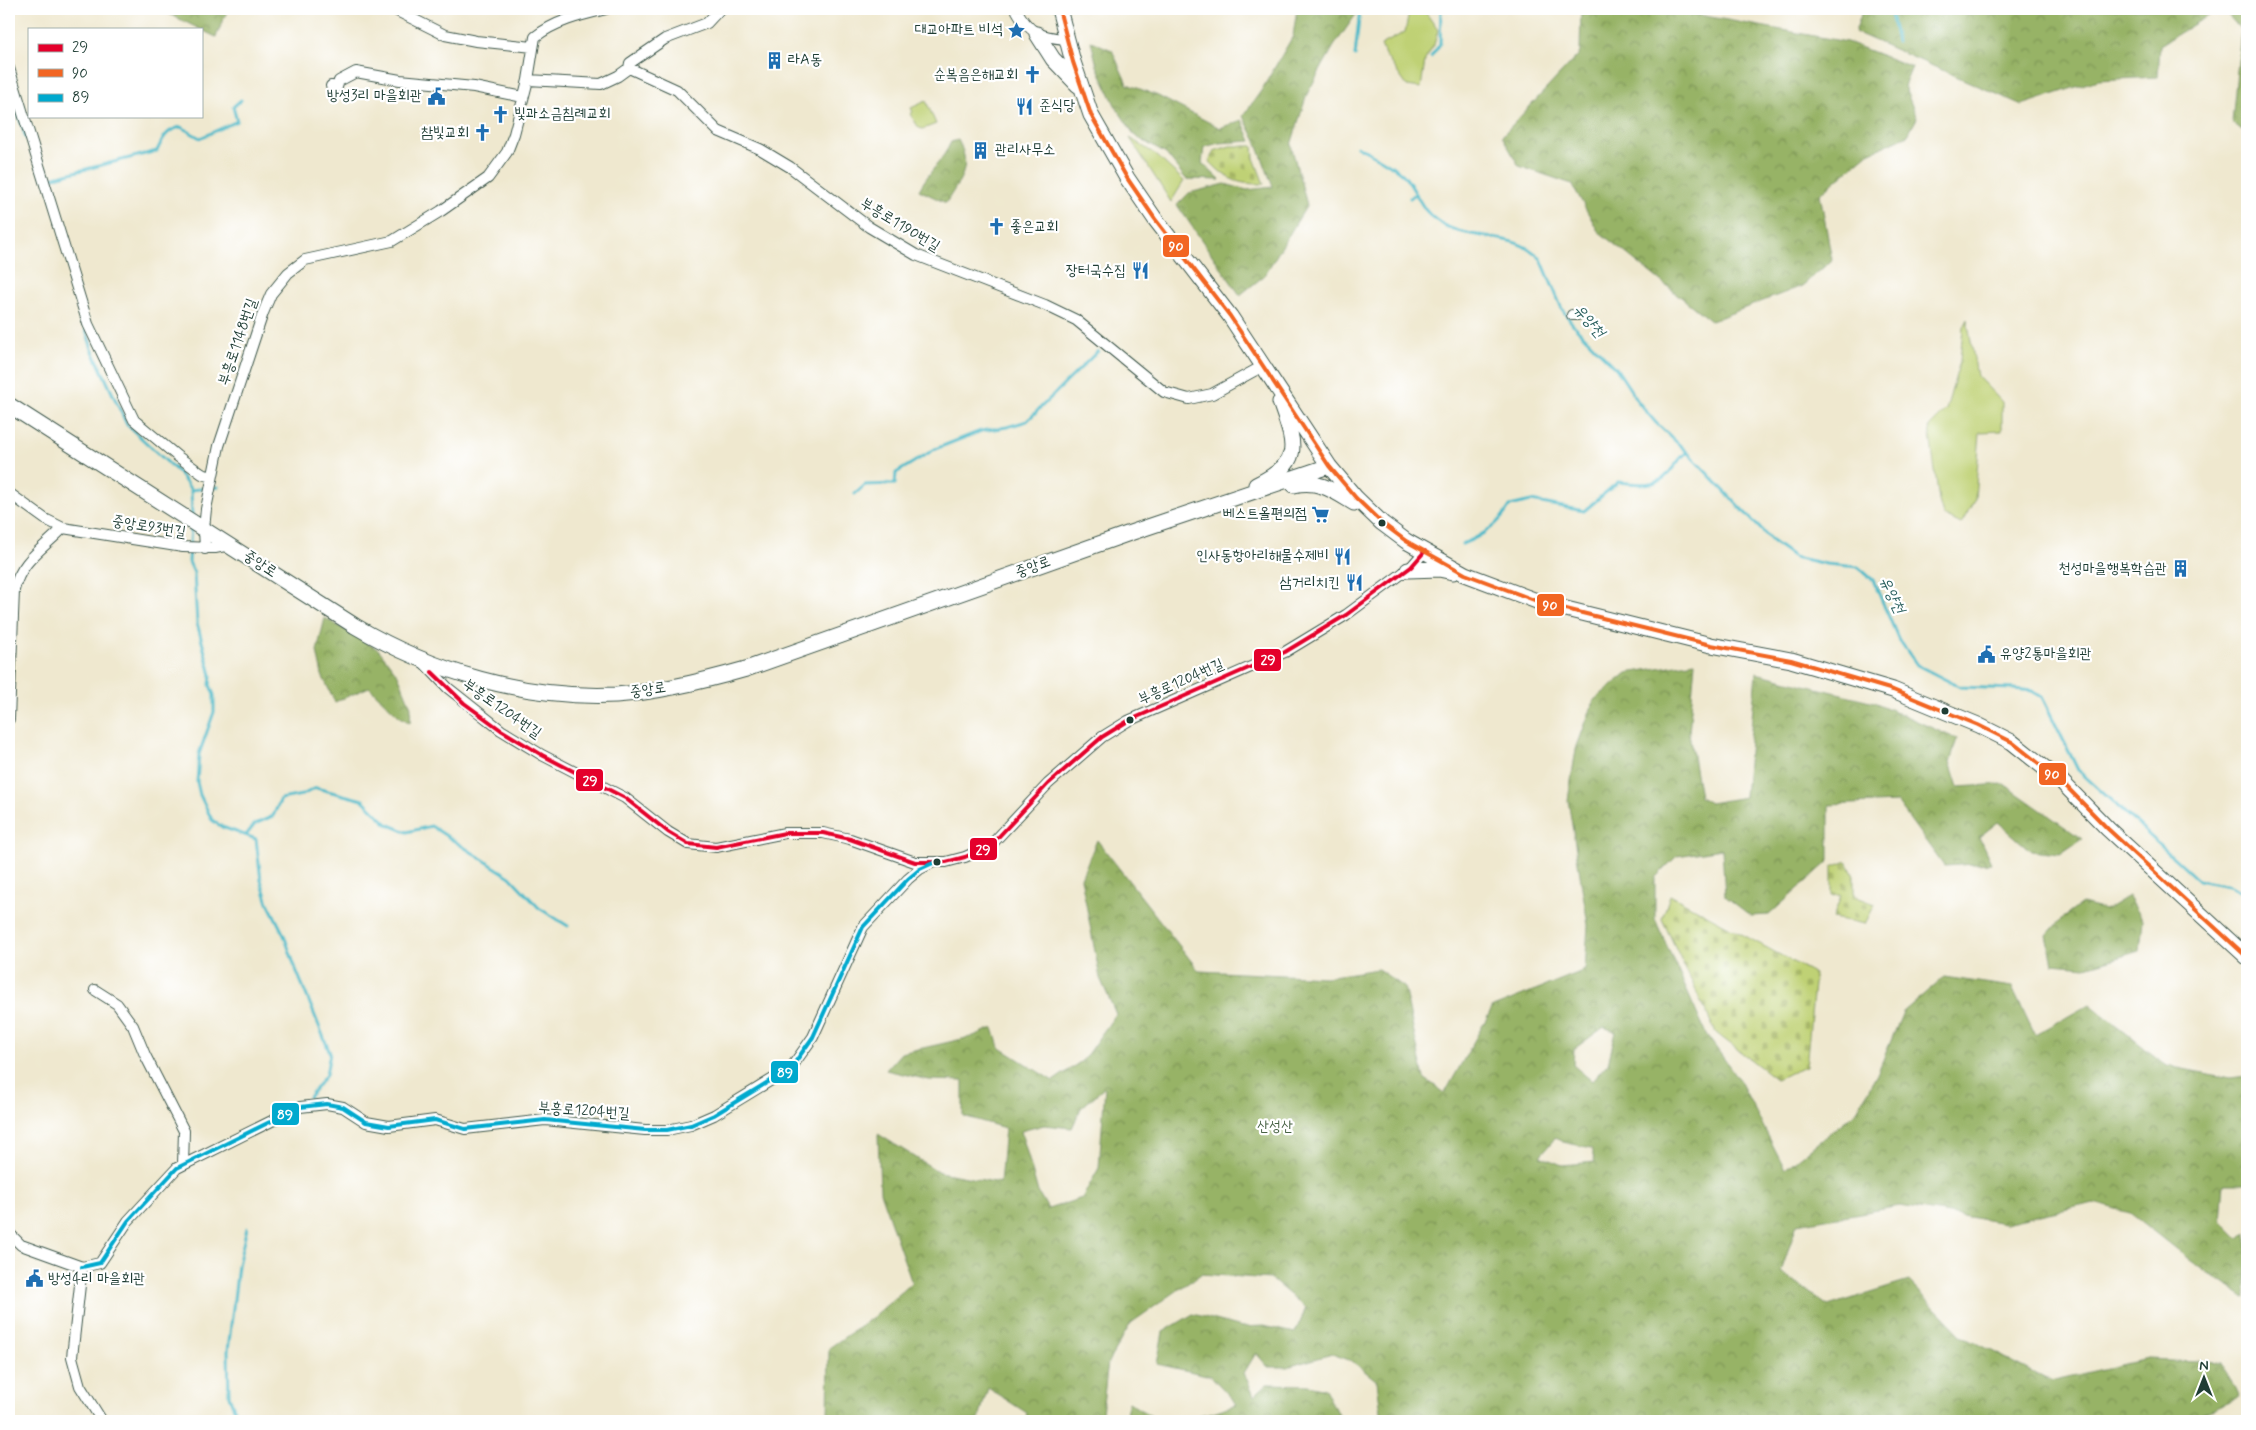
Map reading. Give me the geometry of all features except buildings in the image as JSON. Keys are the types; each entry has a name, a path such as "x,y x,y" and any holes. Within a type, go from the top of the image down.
{"main road":[{"path":"1059,9 1066,39 1092,115 1127,178 1230,316 1329,466 1370,512 1406,541 1465,574 1542,603 1711,645 1791,660 1893,690 1978,725 2012,742 2061,781 2108,829 2247,957"},
{"path":"1037,34 1053,59 1083,91"},
{"path":"1204,508 1263,481 1279,470 1290,458 1293,438 1274,382"},
{"name":"중앙로","path":"9,405 355,626 422,661 489,681 567,693 616,695 688,684 746,669 825,643 1122,535 1256,492 1329,466"},
{"path":"1256,492 1304,483 1322,485 1370,512"},
{"path":"1408,570 1439,569 1465,574"}],"street":[{"path":"393,9 445,36 533,47"},
{"name":"부흥로1148번길","path":"200,549 195,523 206,509 226,423 262,313 271,294 288,273 305,260 314,256 350,252 392,241 476,188 488,178 507,152 528,80 536,37 547,28 606,9"},
{"path":"528,80 601,84 630,68 630,63 664,40 708,22 720,9"},
{"path":"1016,9 1025,26 1037,34 1066,39"},
{"path":"9,68 88,324 134,420 177,456 202,474 212,477"},
{"name":"부흥로1190번길","path":"630,68 677,90 718,131 760,149 790,167 869,227 916,255 1045,305 1076,320 1164,392 1189,399 1212,394 1263,366"},
{"path":"331,86 337,87 339,81 356,72 400,80 474,87 523,97"},
{"name":"중앙로93번길","path":"9,493 44,519 63,528 183,548 200,549 230,545"},
{"path":"9,719 14,590 17,578 22,568 63,528"},
{"name":"부흥로1204번길","path":"422,661 448,688 501,730 542,755 625,798 668,832 688,844 716,848 785,834 823,833 850,839 916,862 933,863 965,857 990,846 1048,784 1102,737 1128,721 1285,652 1346,615 1408,570 1425,551"},
{"name":"부흥로1204번길","path":"82,1268 100,1263 128,1221 177,1168 300,1107 328,1104 343,1107 366,1122 389,1126 435,1120 465,1129 545,1120 645,1130 679,1129 714,1115 791,1068 813,1037 863,927 908,879 920,869 933,863"},
{"path":"95,990 117,1004 133,1026 145,1055 184,1131 183,1165"},
{"path":"9,1233 21,1245 82,1268 72,1357 80,1386 102,1421"}],"green space":[{"path":"159,9 228,9 216,37 202,30 202,28 198,28"},
{"path":"1297,9 1357,9 1357,13 1334,46 1307,94 1291,145 1307,205 1264,276 1240,295 1177,205 1189,193 1225,184 1247,190 1273,187 1256,141 1243,116 1261,91 1293,36"},
{"path":"1581,9 1667,9 1847,42 1912,67 1904,86 1917,118 1908,135 1869,153 1820,194 1832,260 1802,286 1711,321 1598,231 1572,184 1519,166 1502,136 1580,53"},
{"path":"1863,9 2219,9 2160,45 2158,77 2097,80 2022,105 1855,32"},
{"path":"2223,9 2247,9 2247,134 2232,122 2241,30"},
{"path":"1424,10 1438,30 1434,45 1425,60 1421,88 1407,86 1385,55 1381,45 1405,32 1409,13"},
{"path":"1091,41 1112,50 1127,84 1158,96 1220,128 1242,120 1251,141 1219,143 1204,147 1202,163 1220,180 1186,179 1166,154 1135,136 1116,107 1097,66"},
{"path":"926,101 936,124 923,129 919,128 910,114 913,112 911,108"},
{"path":"1130,138 1155,154 1184,181 1171,202"},
{"path":"958,140 964,158 963,173 946,203 919,190 951,142"},
{"path":"1230,146 1253,146 1254,158 1264,184 1234,180 1222,173 1209,161 1214,151"},
{"path":"1967,319 1977,376 2002,402 2002,431 1980,432 1975,499 1961,524 1943,515 1939,501 1929,427 1946,410 1960,361 1963,327"},
{"path":"325,618 379,650 398,675 411,707 410,723 399,716 369,687 335,702 322,675 317,651"},
{"name":"산성산","path":"1695,662 1689,733 1700,797 1710,803 1745,797 1756,673 1874,702 1957,739 1950,762 1958,787 2004,784 2082,839 2060,854 2031,851 1998,822 1979,837 1991,863 1944,866 1897,802 1829,805 1829,861 1769,915 1751,916 1725,896 1722,849 1677,856 1655,878 1655,919 1706,1034 1740,1081 1785,1169 1856,1112 1877,1074 1903,1012 1944,977 2012,987 2035,1035 2090,1004 2167,1066 2230,1078 2247,1076 2247,1184 2224,1184 2221,1221 2240,1240 2247,1234 2247,1297 2245,1298 2191,1261 2130,1213 2094,1203 2005,1223 1900,1206 1797,1224 1781,1272 1828,1306 1909,1281 1961,1335 2050,1381 2147,1359 2222,1362 2239,1398 2181,1421 1382,1421 1377,1381 1352,1361 1332,1354 1287,1367 1268,1367 1256,1353 1244,1373 1254,1396 1267,1384 1309,1385 1325,1389 1341,1421 1167,1421 1210,1413 1237,1404 1211,1376 1157,1364 1163,1332 1193,1314 1242,1327 1264,1326 1295,1333 1306,1308 1271,1279 1201,1274 1131,1323 1108,1362 1101,1421 1025,1421 1027,1413 988,1388 978,1421 828,1421 829,1348 873,1317 912,1283 880,1192 878,1134 939,1172 1000,1183 1005,1128 963,1116 963,1081 929,1080 886,1070 901,1053 971,1037 993,1028 999,1047 1053,1081 1083,1060 1116,1014 1100,978 1081,878 1097,840 1199,971 1326,977 1378,969 1404,987 1424,1078 1445,1093 1493,1007 1585,970 1588,925 1568,800 1576,749 1594,700 1627,673","holes":["1604,1027 1616,1032 1608,1063 1592,1081 1573,1065 1574,1049","1105,1087 1099,1168 1082,1198 1048,1209 1038,1192 1021,1131 1044,1125 1072,1128 1081,1108","1555,1138 1563,1142 1591,1148 1595,1162 1562,1165 1540,1156"]},
{"path":"1847,861 1854,876 1854,896 1875,904 1865,924 1833,918 1841,895 1832,896 1832,867"},
{"path":"1670,895 1815,974 1806,1067 1776,1079 1716,1033 1662,919"},
{"path":"2128,896 2143,920 2140,951 2086,967 2053,964 2047,935 2061,919 2082,904 2105,910"},
{"path":"1129,1402 1159,1421 1126,1421"}],"waterway":[{"path":"1355,56 1360,9"},
{"name":"유양천","path":"1431,57 1440,44 1441,9"},
{"path":"1890,9 1897,42"},
{"path":"9,85 26,138"},
{"path":"51,178 157,151 166,135 176,128 181,127 200,138 237,121 233,107 241,100"},
{"name":"유양천","path":"1357,146 1401,173 1424,208 1434,219 1442,224 1454,230 1519,244 1531,250 1541,259 1562,309 1574,326 1616,368 1639,403 1656,423 1687,452 1773,542 1794,557 1826,564 1858,567 1873,580 1898,638 1917,665 1960,687 2032,691 2042,697 2078,770 2198,880 2229,886 2247,895"},
{"path":"1410,198 1415,194"},
{"path":"86,330 92,349 127,425 179,473 191,490 192,516"},
{"path":"855,494 865,485 895,484 896,473 935,449 981,431 1007,427 1027,421 1098,351"},
{"path":"1462,544 1490,529 1501,519 1510,506 1531,501 1584,511 1618,482 1644,484 1657,482 1667,475 1687,452"},
{"path":"191,490 218,487"},
{"path":"191,527 189,562 194,573 197,623 211,675 210,685 214,695 214,712 199,754 197,782 200,795 212,820 222,827 256,839 261,880 268,903 284,935 330,1053 326,1075 309,1097"},
{"path":"247,834 255,824 273,816 281,799 302,795 316,788 363,800 387,824 407,832 431,826 510,877 539,908 568,926"},
{"path":"247,1228 238,1265 228,1351 229,1396 236,1414 251,1421"}],"transit line":[{"name":"90","path":"1059,9 1073,62 1091,115 1127,178 1155,219 1230,316 1329,466 1356,498 1382,523 1406,541 1465,574 1542,603 1711,645 1791,660 1893,690 1978,725 2012,742 2061,781 2108,829 2247,957"},
{"name":"29","path":"432,672 464,703 501,730 542,755 625,798 668,832 688,844 716,847 785,833 823,833 850,839 915,862 946,862 965,857 990,846 1048,784 1102,737 1128,721 1285,652 1346,615 1411,567 1425,551"},
{"name":"89","path":"82,1267 100,1263 128,1221 177,1168 300,1107 327,1104 343,1107 366,1122 389,1126 435,1120 465,1129 545,1120 645,1130 667,1130 691,1125 714,1115 791,1068 813,1037 863,927 908,879 920,869 933,863"}],"place":[{"name":"대교아파트 비석","path":"1017,30"},
{"name":"라A동","path":"774,60"},
{"name":"순복음은해교회","path":"1032,75"},
{"name":"방성3리 마을회관","path":"436,96"},
{"name":"준식당","path":"1025,106"},
{"name":"빛과소금침례교회","path":"500,114"},
{"name":"참빛교회","path":"483,133"},
{"name":"관리사무소","path":"981,150"},
{"name":"좋은교회","path":"996,227"},
{"name":"장터국수집","path":"1140,271"},
{"name":"베스트올편의점","path":"1321,514"},
{"name":"인사동항아리해물수제비","path":"1343,556"},
{"name":"천성마을행복학습관","path":"2181,569"},
{"name":"삼거리치킨","path":"1354,583"},
{"name":"유양2통마을회관","path":"1986,654"},
{"name":"방성4리 마을회관","path":"34,1279"}]}
